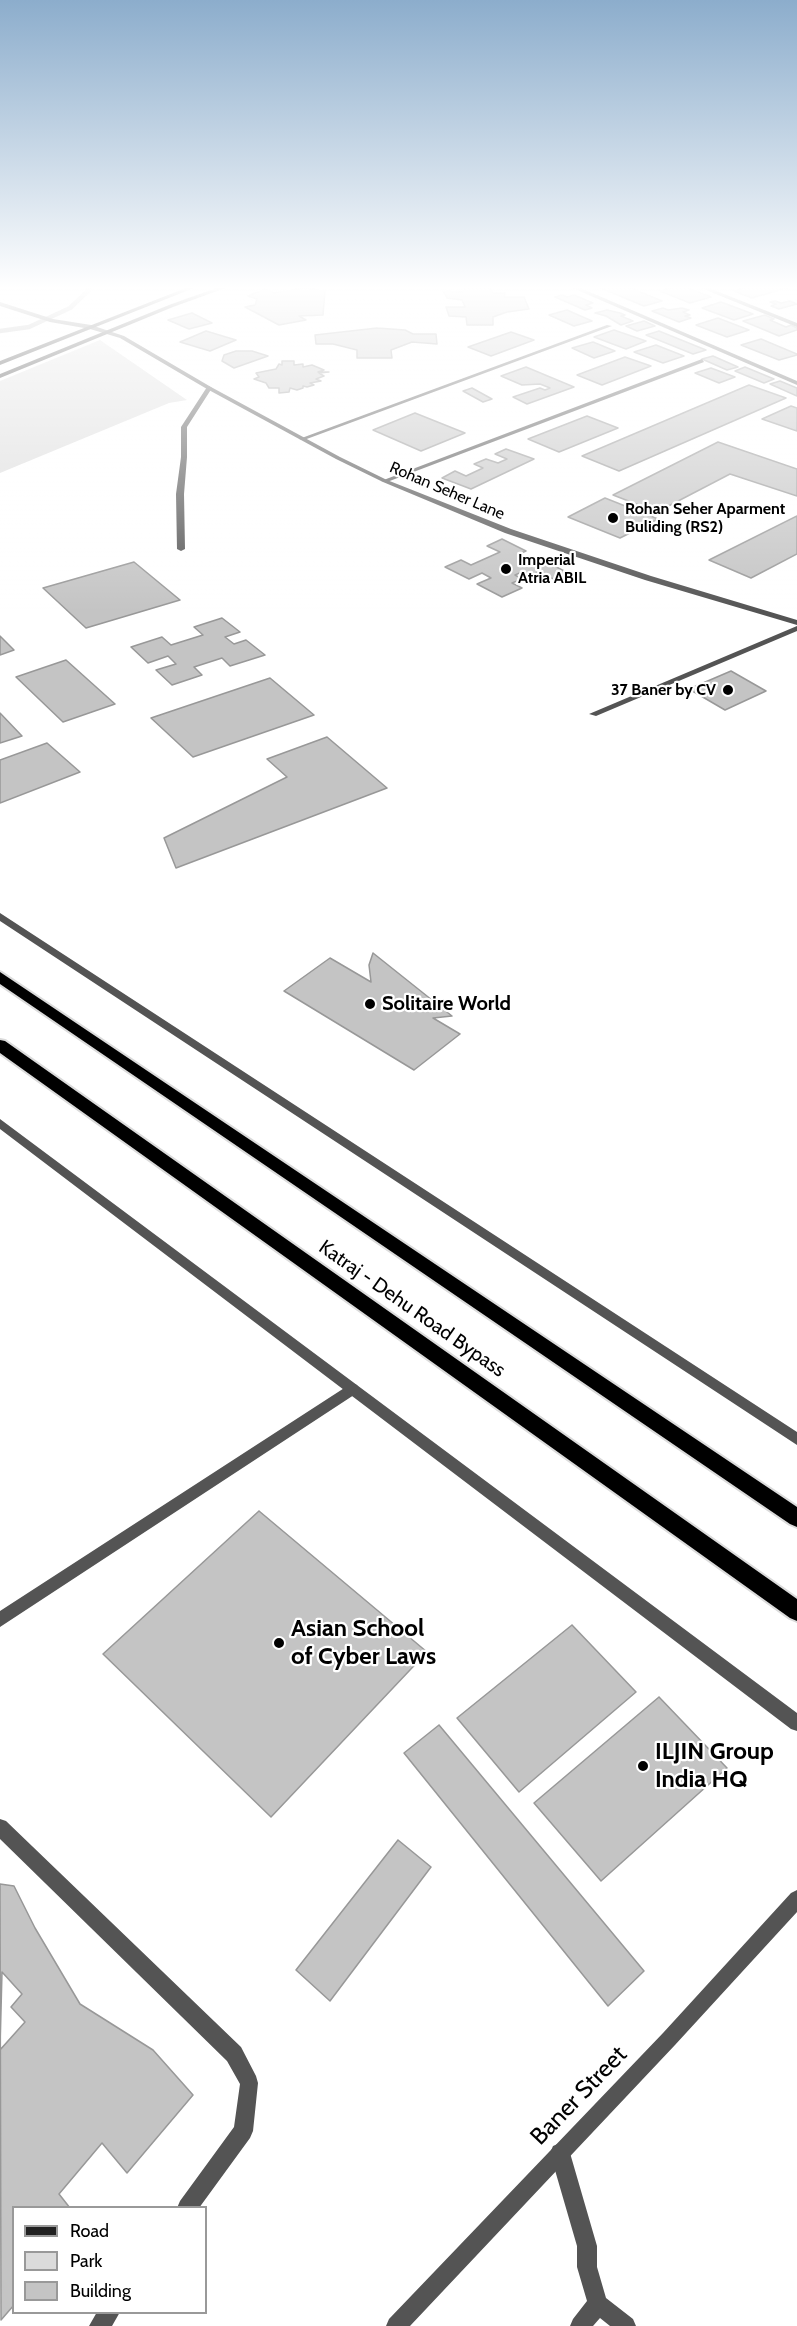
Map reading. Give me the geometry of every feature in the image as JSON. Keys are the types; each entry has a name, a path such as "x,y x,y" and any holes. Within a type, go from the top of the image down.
{"highway":[{"name":"Katraj - Dehu Road Bypass","path":"0,977 797,1518"},
{"name":"Katraj - Dehu Road Bypass","path":"0,1046 797,1611"}],"street":[{"path":"181,549 180,494 184,427 204,395"},
{"name":"Rohan Seher Lane","path":"220,395 385,481 508,531 648,578 797,623"},
{"path":"302,439 423,395"},
{"path":"385,481 613,395"},
{"path":"593,714 797,628"},
{"path":"0,916 797,1439"},
{"path":"0,1123 797,1723"},
{"path":"0,1620 352,1389"},
{"path":"0,1827 234,2054 249,2083 243,2130 189,2206"},
{"name":"Baner Street","path":"396,2326 797,1899"},
{"path":"560,2153 587,2246 587,2267 598,2304 626,2326"},
{"path":"580,2326 598,2304"},
{"path":"99,2326 109,2314"}],"green space":[{"path":"0,395 179,395 187,400 169,403 0,473"}],"building":[{"path":"469,395 484,395 492,399 483,402"},
{"path":"520,395 553,395 527,404 513,397"},
{"path":"727,395 776,395 786,398 619,471 582,456"},
{"path":"791,406 797,408 797,431 762,419"},
{"path":"415,413 465,433 421,451 373,430"},
{"path":"587,416 618,428 559,452 528,439"},
{"path":"718,442 797,469 797,496 730,474 657,512 613,495"},
{"path":"506,449 534,459 471,489 442,478 455,471 466,476 483,468 474,464 486,459 498,463 507,459 495,454"},
{"name":"Rohan Seher Aparment Buliding (RS2)","path":"605,498 658,519 620,538 568,517"},
{"path":"797,516 797,554 751,578 709,560"},
{"name":"Imperial Atria ABIL","path":"502,539 526,551 519,554 535,562 541,559 568,573 554,579 536,573 531,576 522,572 515,575 522,579 512,583 522,588 502,597 477,584 491,578 482,573 469,579 445,567 461,560 471,565 500,552 487,546"},
{"path":"134,562 180,600 86,628 43,588"},
{"path":"222,618 240,632 225,637 234,644 246,640 265,655 230,666 222,658 194,667 202,675 172,685 156,670 176,664 168,656 148,663 131,647 162,637 171,645 203,635 194,627"},
{"path":"0,636 14,650 0,655"},
{"path":"66,660 115,704 63,722 16,677"},
{"name":"37 Baner by CV","path":"731,671 766,691 725,710 689,689"},
{"path":"270,678 314,715 193,757 151,718"},
{"path":"0,713 22,736 0,743"},
{"path":"327,737 387,788 176,868 164,838 287,777 267,759"},
{"path":"47,743 80,772 0,803 0,760"},
{"name":"Solitaire World","path":"373,953 452,1016 433,1018 460,1034 414,1070 284,991 330,958 371,982 369,965"},
{"path":"259,1511 427,1652 271,1817 103,1654"},
{"path":"572,1625 636,1692 519,1792 457,1718"},
{"path":"659,1697 727,1768 601,1881 534,1803"},
{"path":"439,1725 644,1971 608,2006 404,1753"},
{"path":"398,1840 431,1867 330,2001 296,1970"},
{"path":"0,1884 14,1886 35,1928 80,2004 153,2050 193,2095 127,2173 102,2143 59,2194 68,2206 12,2206 12,2307 1,2320"},
{"path":"2,1972 22,1994 11,2007 25,2022 0,2050"}],"place":[{"name":"Rohan Seher Aparment Buliding (RS2)","path":"613,518"},
{"name":"Imperial Atria ABIL","path":"506,569"},
{"name":"37 Baner by CV","path":"728,690"},
{"name":"Solitaire World","path":"370,1004"},
{"name":"Asian School of Cyber Laws","path":"279,1643"},
{"name":"ILJIN Group India HQ","path":"643,1766"}]}
